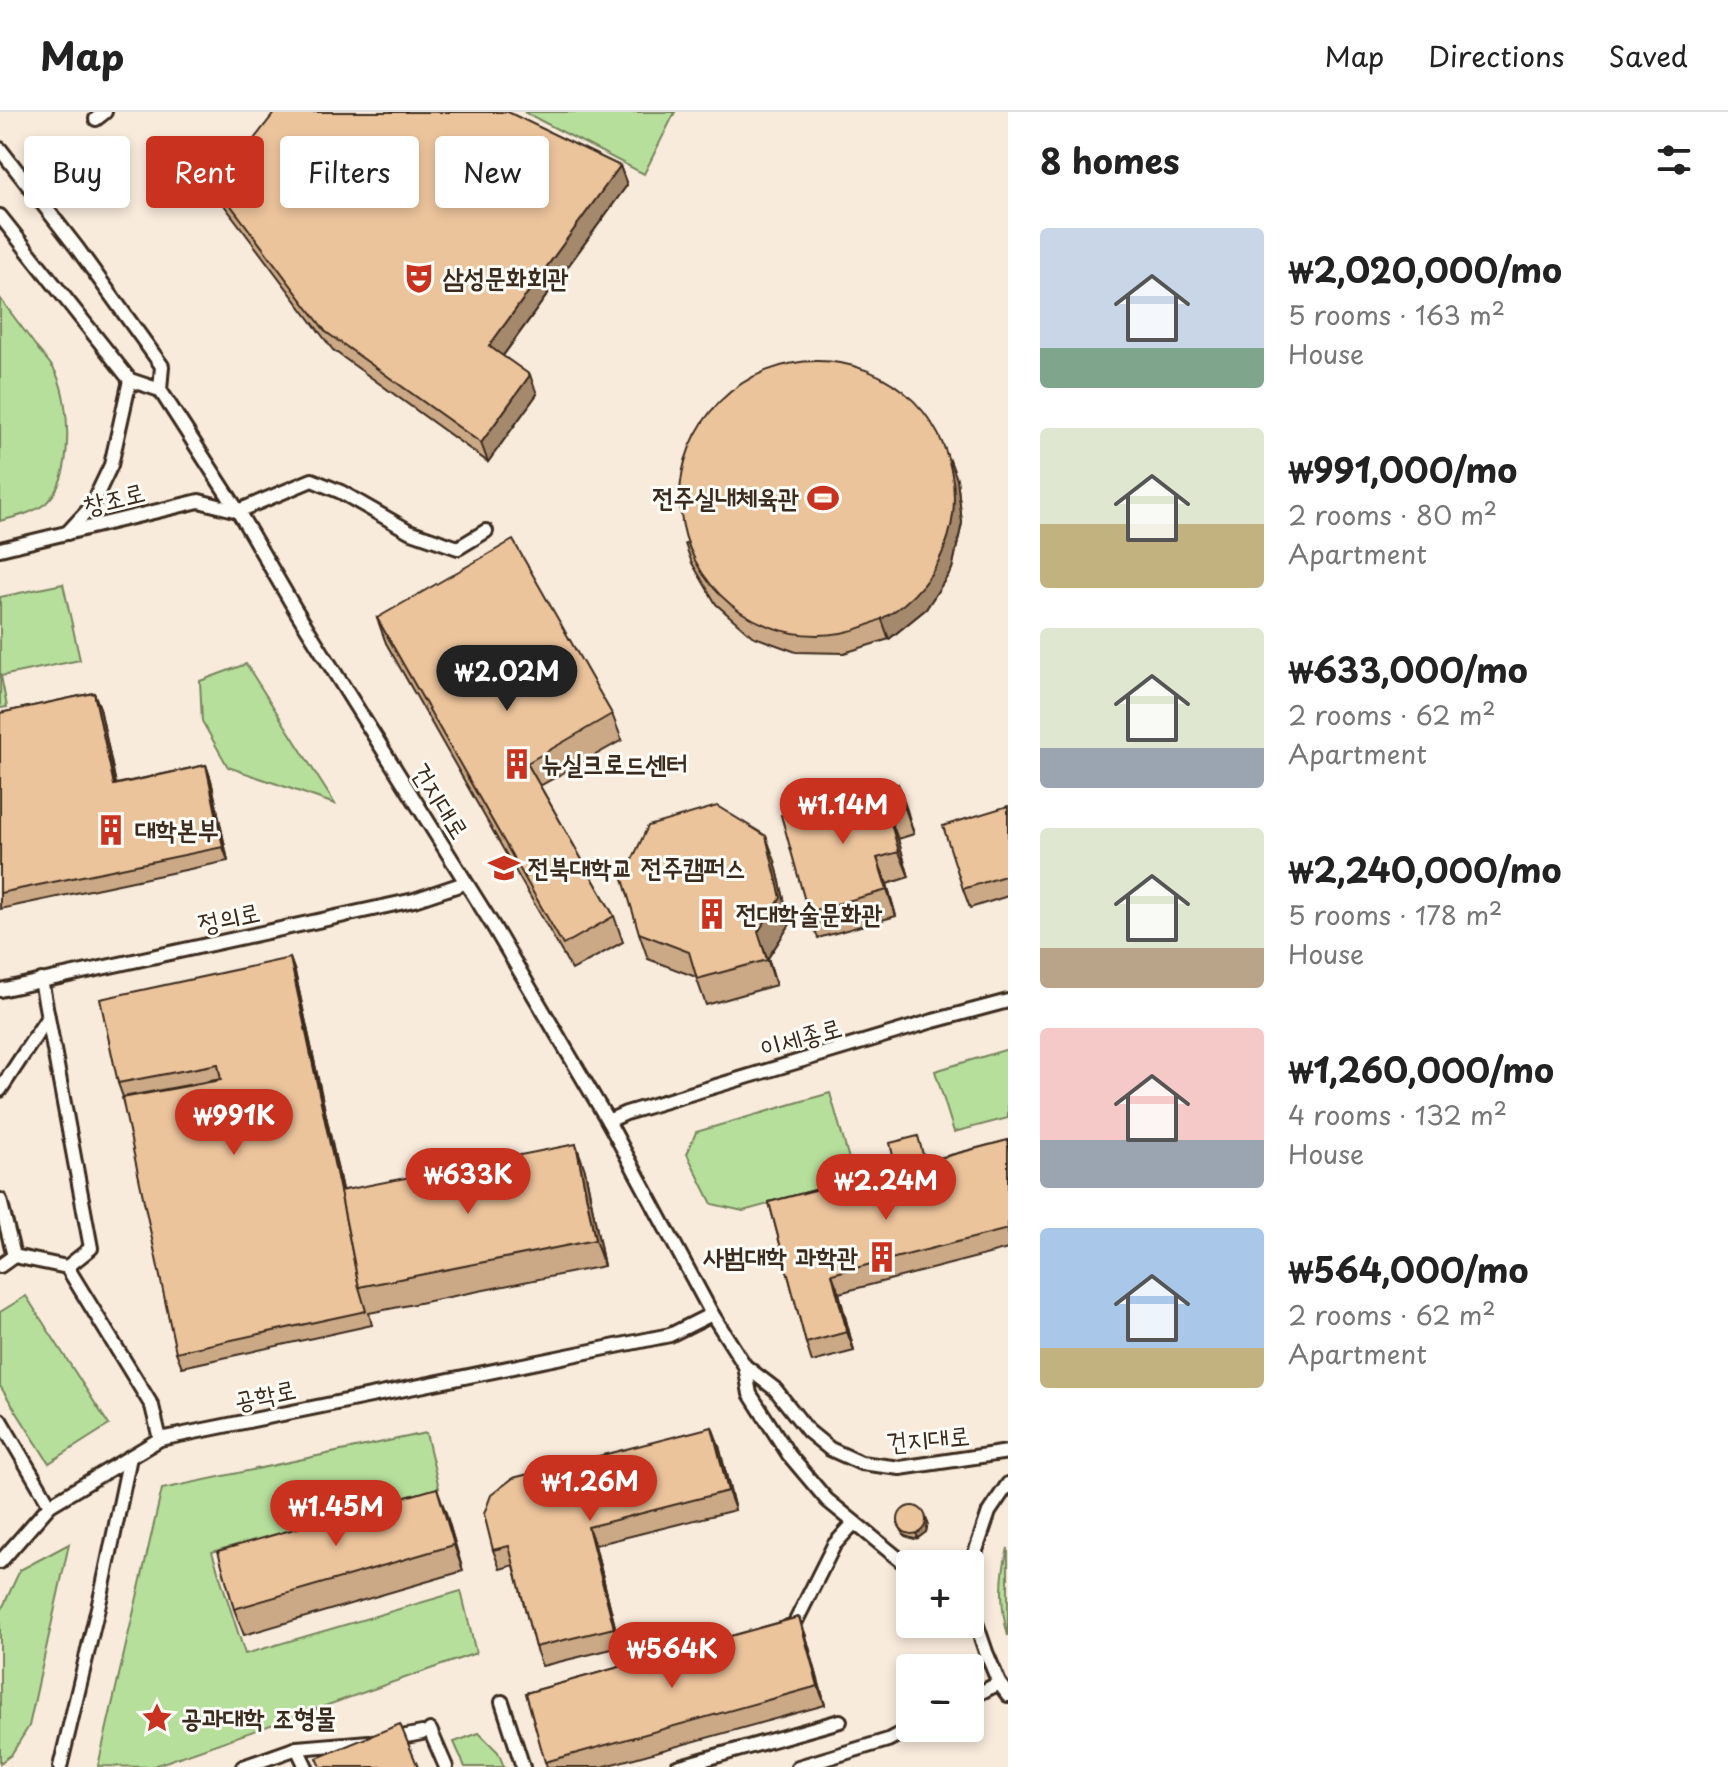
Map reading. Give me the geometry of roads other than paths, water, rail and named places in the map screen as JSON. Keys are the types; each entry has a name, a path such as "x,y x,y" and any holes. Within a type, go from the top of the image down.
{"lane":[{"name":"건지대로","path":"0,149 77,248 162,366 160,390 492,924 608,1121 712,1314 745,1366 775,1389 808,1431 830,1449 861,1463 900,1468 1008,1452"},
{"path":"0,216 130,380 160,390"},
{"path":"67,533 91,507 111,465 130,380"},
{"path":"238,511 312,480 341,492 409,531 458,548 486,531"},
{"name":"창조로","path":"0,549 199,501 238,511"},
{"name":"정의로","path":"0,990 414,900 465,883"},
{"path":"41,980 91,1248 67,1267"},
{"name":"이세종로","path":"608,1121 795,1062 1008,1001"},
{"path":"0,1090 48,1017"},
{"path":"0,1200 14,1256"},
{"path":"0,1266 14,1256 67,1267 152,1406 160,1439"},
{"name":"공학로","path":"0,1562 50,1505 160,1439 670,1335 712,1314"},
{"name":"건지대로","path":"745,1366 750,1394 789,1455 827,1500 896,1557"},
{"path":"0,1420 50,1505"},
{"path":"61,1763 130,1457"},
{"path":"976,1550 989,1512 1008,1484"},
{"path":"779,1629 794,1625 834,1545 854,1523"},
{"path":"981,1638 999,1683 1008,1695"},
{"path":"984,1691 999,1683"},
{"path":"502,1702 523,1767"},
{"path":"677,1767 840,1721"},
{"path":"243,1767 297,1748 364,1743 426,1732 446,1767"},
{"path":"798,1767 896,1736"},
{"path":"297,1748 306,1767"}],"place":[{"name":"삼성문화회관","path":"419,278"},
{"name":"전주실내체육관","path":"823,498"},
{"name":"뉴실크로드센터","path":"517,764"},
{"name":"대학본부","path":"111,830"},
{"name":"전북대학교 전주캠퍼스","path":"504,868"},
{"name":"전대학술문화관","path":"712,914"},
{"name":"사범대학 과학관","path":"882,1257"},
{"name":"공과대학 조형물","path":"157,1718"}]}
